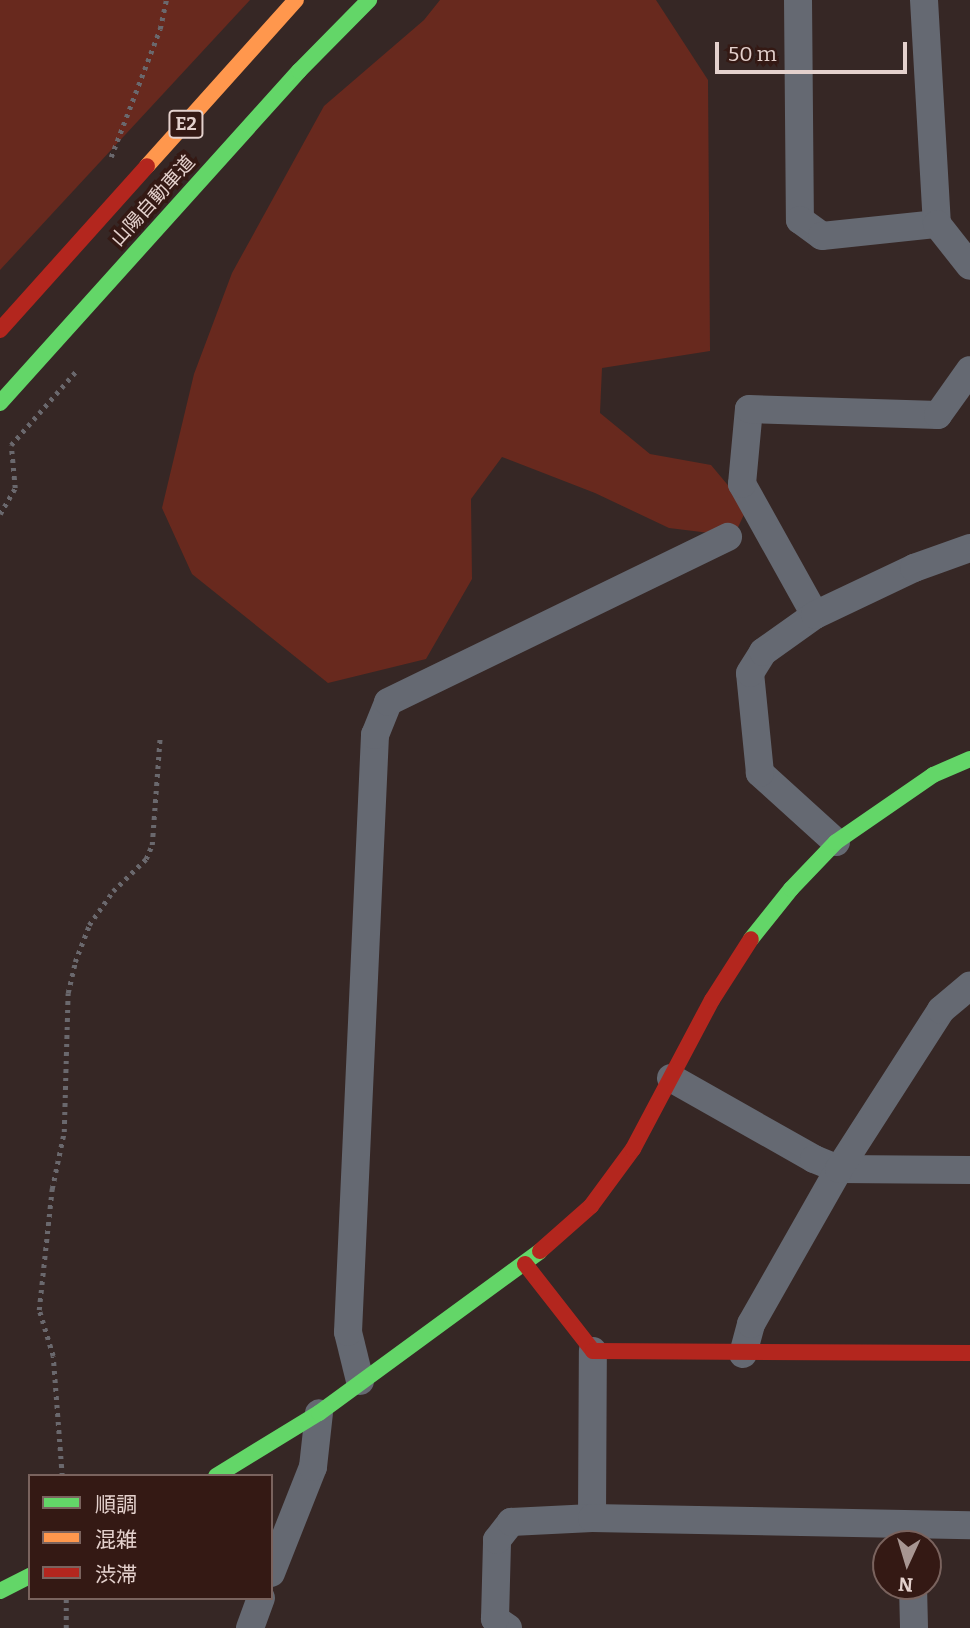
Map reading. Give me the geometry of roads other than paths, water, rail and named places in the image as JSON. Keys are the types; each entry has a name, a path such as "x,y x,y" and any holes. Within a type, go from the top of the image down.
{"main road":[{"name":"山陽自動車道","path":"0,330 296,0"},
{"name":"山陽自動車道","path":"0,403 299,71 369,0"},
{"path":"220,1474 268,1447 319,1413 525,1264 591,1206 633,1149 712,1000 752,937 791,889 836,842 933,775 970,759"},
{"path":"525,1264 593,1351 743,1354 970,1353"},
{"path":"0,1591 28,1577"}],"street":[{"path":"798,0 800,220 822,236 937,225"},
{"path":"924,0 937,225 970,266"},
{"path":"815,615 741,484 748,409 938,415 970,370"},
{"path":"360,1381 348,1332 348,1318 375,735 388,702 728,537"},
{"path":"836,842 760,773 750,673 764,652 815,615 914,568 970,548"},
{"path":"743,1354 751,1324 839,1169 941,1010 970,986"},
{"path":"671,1078 814,1159 839,1169 970,1170"},
{"path":"592,1518 593,1351"},
{"path":"273,1568 313,1467 319,1413"},
{"path":"508,1628 495,1619 497,1539 511,1522 592,1518 872,1533"},
{"path":"942,1530 970,1525"},
{"path":"250,1628 260,1600"},
{"path":"913,1600 914,1628"}]}
